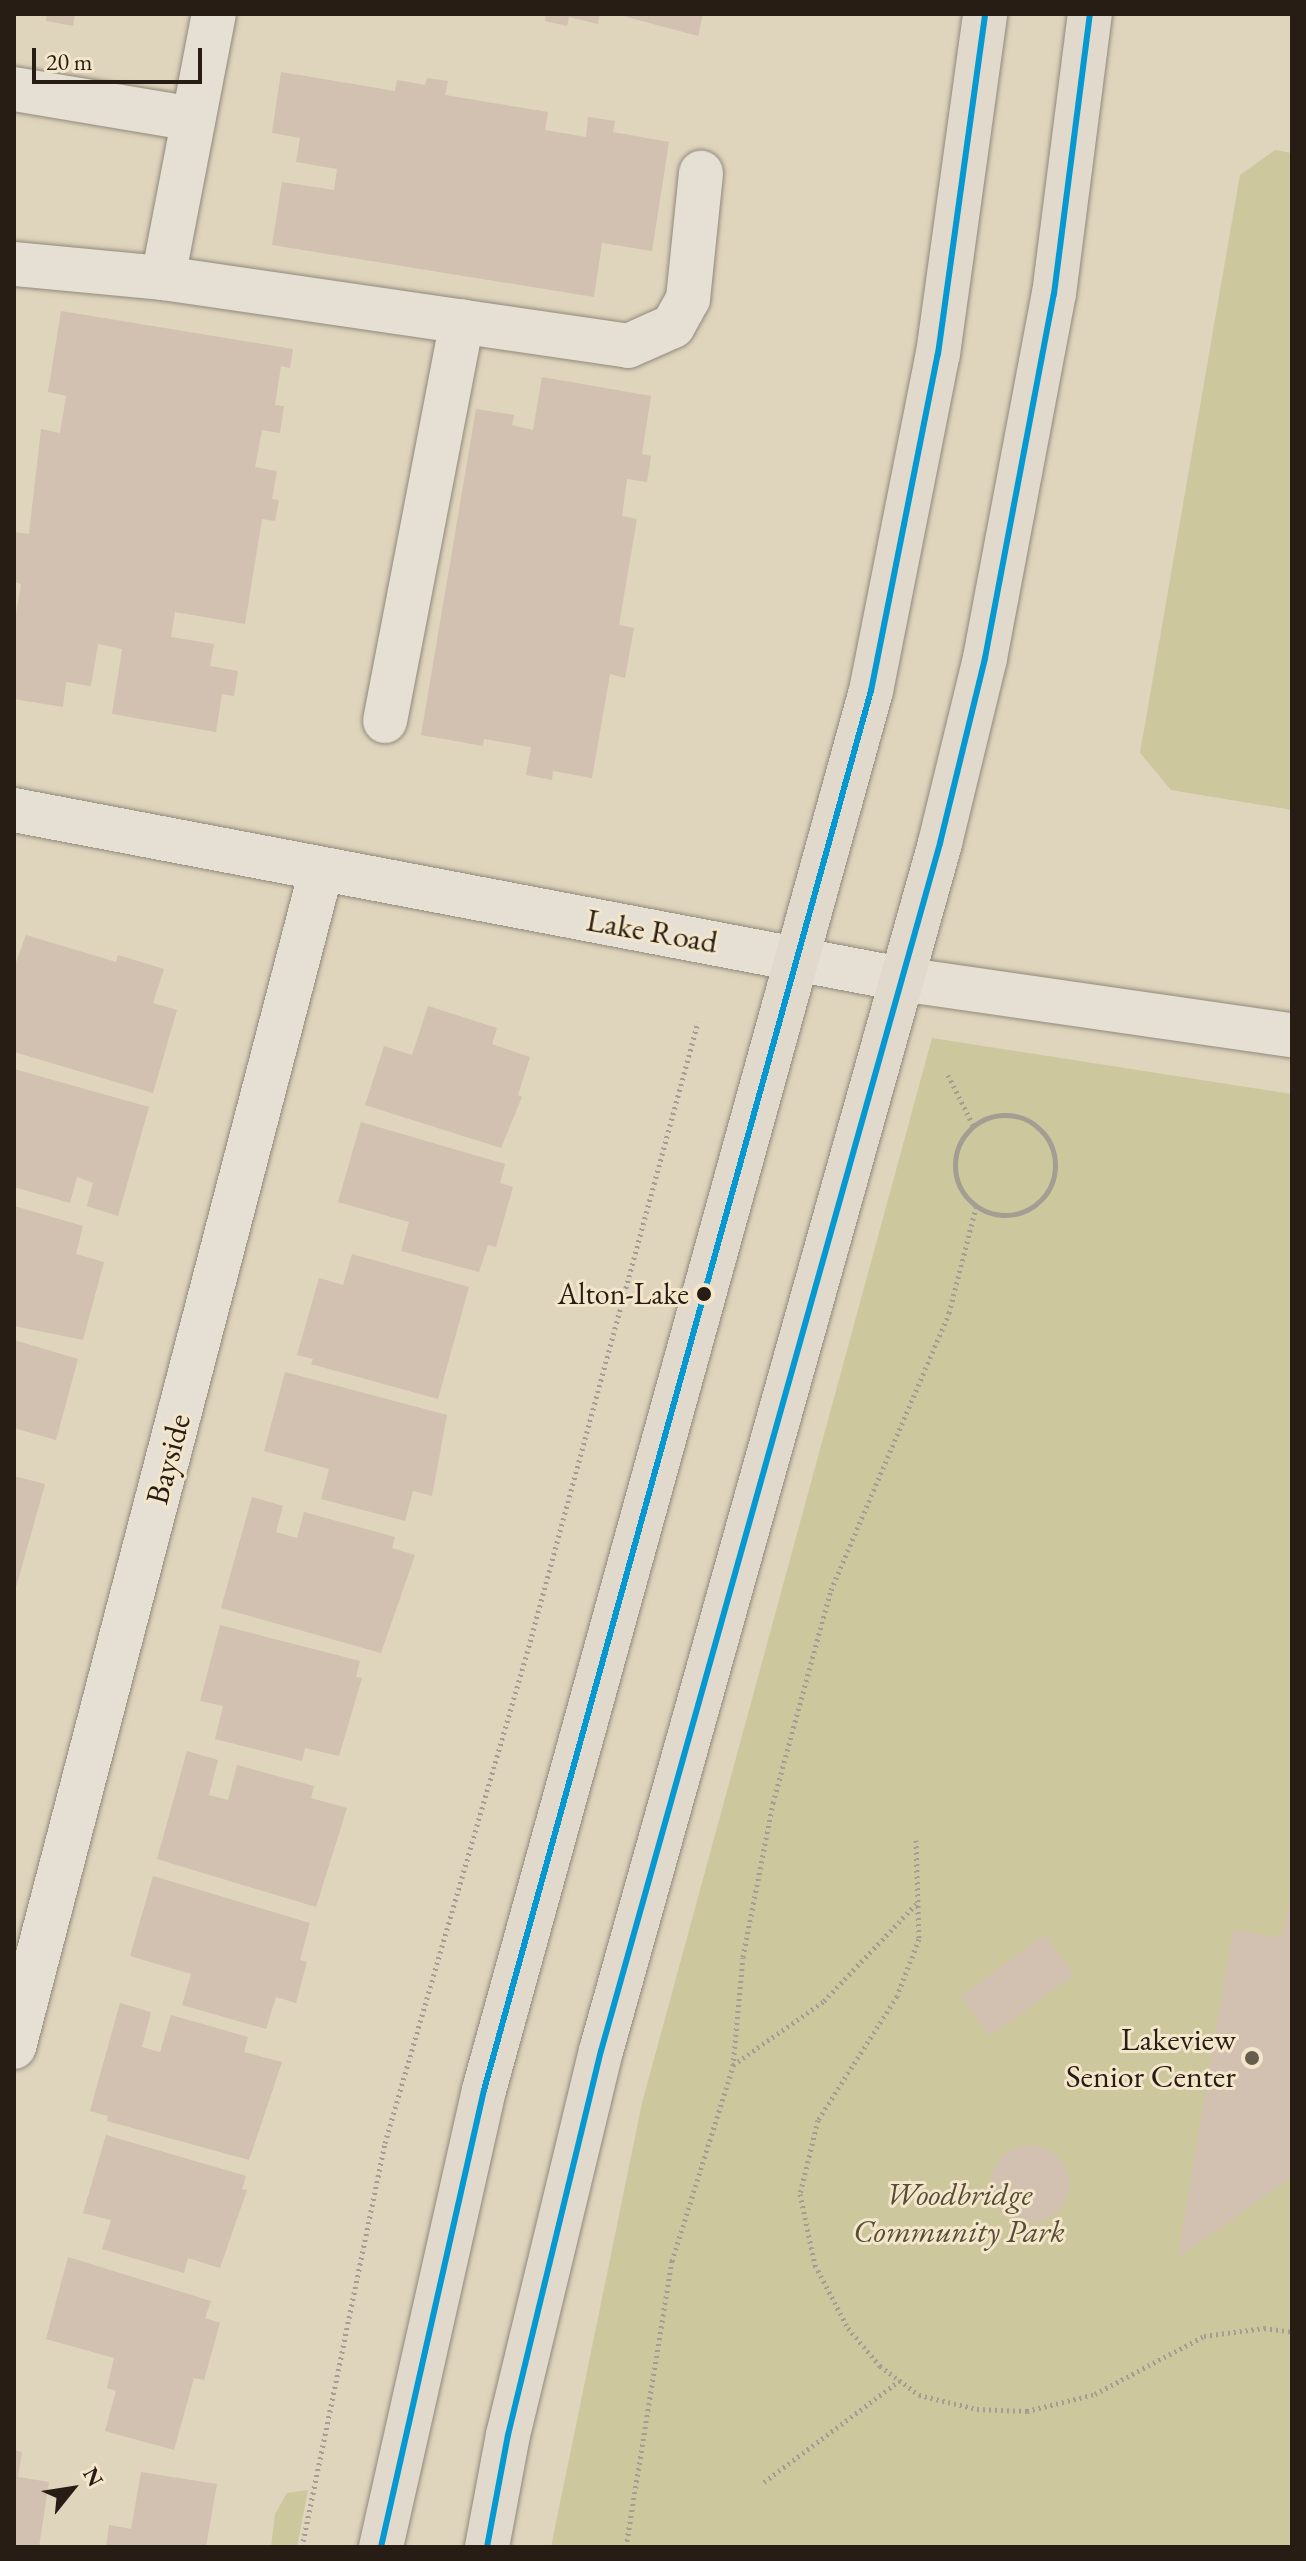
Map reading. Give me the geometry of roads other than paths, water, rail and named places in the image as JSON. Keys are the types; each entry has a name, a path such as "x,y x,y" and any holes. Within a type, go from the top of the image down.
{"main road":[{"path":"381,2547 484,2090 800,957 888,619 938,354 985,14"},
{"path":"487,2547 508,2435 601,2051 901,979 985,658 1054,294 1090,14"}],"street":[{"path":"163,278 214,14"},
{"path":"14,89 193,119"},
{"path":"14,264 163,278 628,346 673,326 688,299 701,173"},
{"path":"385,721 462,321"},
{"name":"Lake Road","path":"14,810 321,871 800,957 901,979 1292,1035"},
{"name":"Bayside","path":"14,2047 321,871"}],"place":[{"name":"Alton-Lake","path":"704,1294"},
{"name":"Lakeview Senior Center","path":"1252,2058"}],"park label":[{"name":"Woodbridge Community Park","path":"959,2214"}]}
